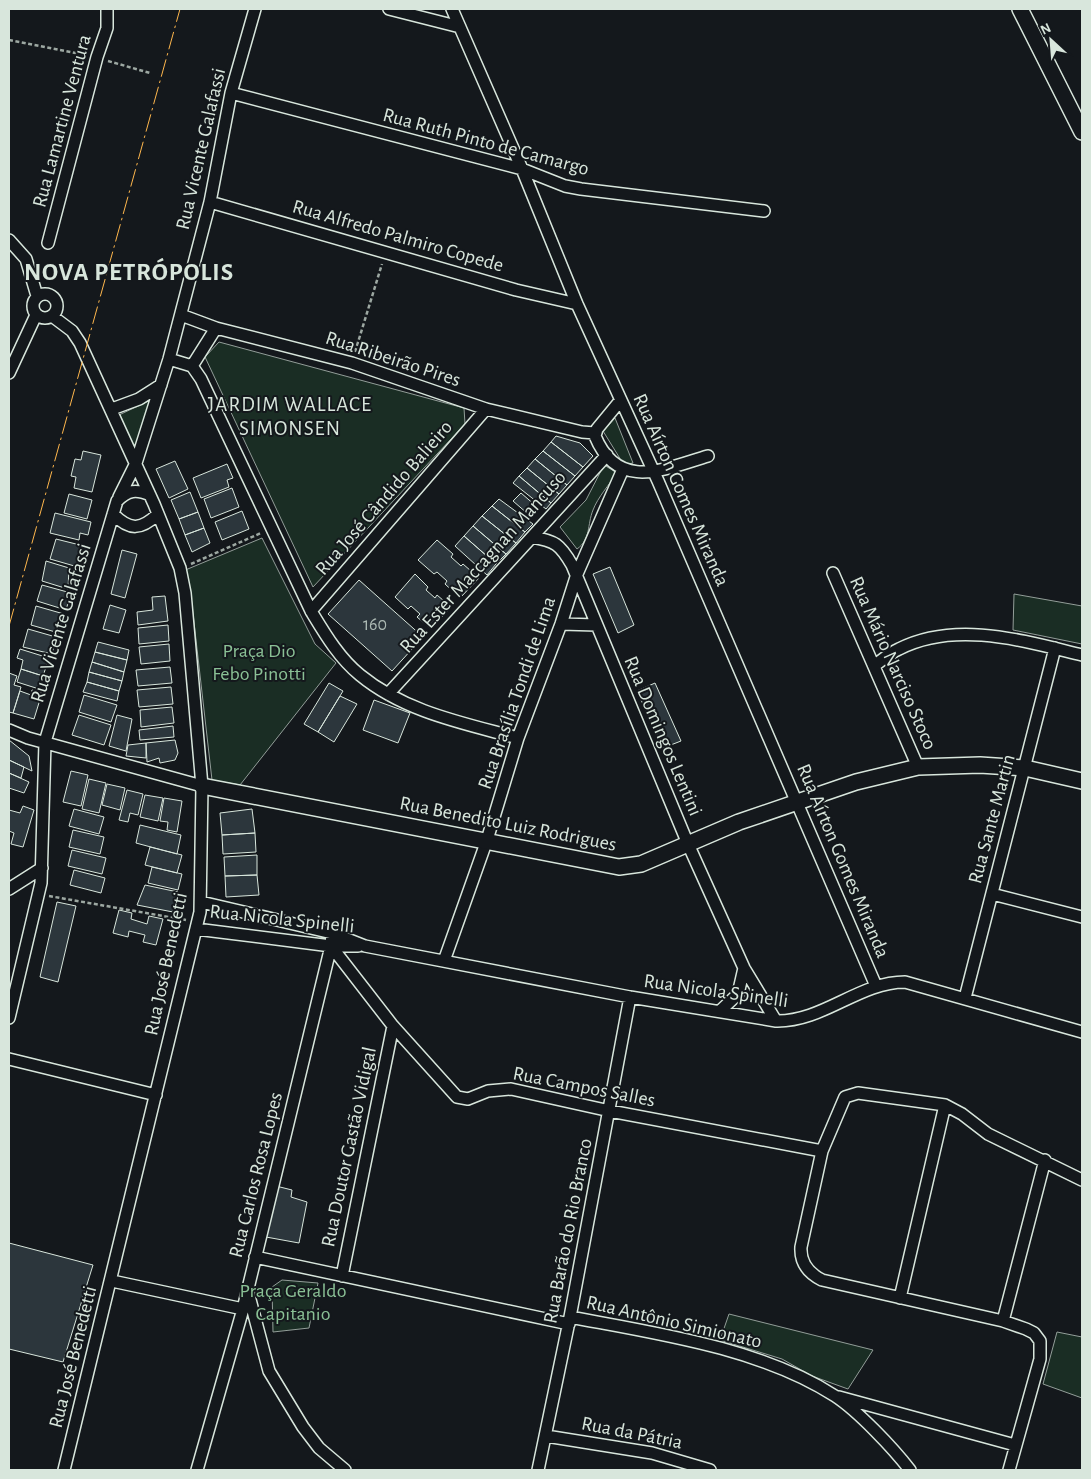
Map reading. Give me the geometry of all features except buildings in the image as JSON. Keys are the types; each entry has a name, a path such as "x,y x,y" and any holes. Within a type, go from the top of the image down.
{"street":[{"name":"Rua Lamartine Ventura","path":"48,243 97,58 107,28 107,9"},
{"name":"Rua Vicente Galafassi","path":"117,501 136,463 169,359 210,202 231,93 255,9"},
{"path":"389,9 460,27"},
{"name":"Rua Aírton Gomes Miranda","path":"452,9 522,169 577,304 654,472 876,986"},
{"path":"1020,9 1082,132"},
{"name":"Rua Ruth Pinto de Camargo","path":"231,93 522,169 565,186 764,210"},
{"name":"Rua Alfredo Palmiro Copede","path":"210,202 386,251 516,290 577,304"},
{"path":"9,240 26,259 37,296"},
{"path":"9,373 36,315 32,304 37,296 48,294 54,298 57,306 52,316 44,318 36,315"},
{"name":"Rua Ribeirão Pires","path":"181,315 216,328 352,363 486,409 582,432 595,432"},
{"name":"Rua José Benedetti","path":"52,316 72,331 80,343 112,409 180,568 185,593 202,786 201,902 197,925 112,1281 64,1470"},
{"path":"192,366 216,328"},
{"path":"169,359 192,366 219,413 311,612 328,639 349,664 359,674 388,694 430,714 518,738"},
{"path":"112,409 139,399 161,385"},
{"path":"620,400 595,432 599,446 623,469 636,473 654,472 708,456"},
{"name":"Rua José Cândido Balieiro","path":"311,612 486,409"},
{"name":"Rua Ester Maccagnan Mancuso","path":"388,694 607,455"},
{"name":"Rua Brasília Tondi de Lima","path":"444,960 487,840 518,738 561,624 577,574 623,469"},
{"path":"150,495 136,490 123,495 117,501 113,514 126,526 135,527 151,521 158,514"},
{"name":"Rua Vicente Galafassi","path":"9,1018 39,894 42,868 45,742 113,514"},
{"name":"Rua Domingos Lentini","path":"532,537 552,541 558,545 577,574 688,844 744,968 776,1021"},
{"name":"Rua Mário Narciso Stoco","path":"833,573 918,767"},
{"path":"561,624 597,625"},
{"path":"874,666 898,649 935,636 985,634 1082,654"},
{"name":"Rua Sante Martin","path":"965,998 1055,648"},
{"name":"Rua Benedito Luiz Rodrigues","path":"9,730 202,786 619,867 641,864 739,822 856,782 918,767 980,766 1025,768 1082,781"},
{"path":"9,889 42,868"},
{"path":"992,894 1082,917"},
{"name":"Rua Nicola Spinelli","path":"201,902 332,933 365,946"},
{"name":"Rua Nicola Spinelli","path":"197,925 331,946 365,946 630,998 721,1010 776,1021 794,1021 814,1015 876,986 905,982 1082,1032"},
{"path":"331,946 332,933"},
{"name":"Rua Campos Salles","path":"331,946 393,1026 457,1097 468,1099 488,1092 511,1089 610,1111 822,1151"},
{"name":"Rua Carlos Rosa Lopes","path":"198,1470 243,1309 331,946"},
{"path":"721,1010 738,994 744,968"},
{"name":"Rua Barão do Rio Branco","path":"538,1470 610,1111 630,998"},
{"name":"Rua Doutor Gastão Vidigal","path":"342,1276 393,1026"},
{"path":"9,1059 156,1096"},
{"path":"1009,1470 1042,1346 1034,1333 1003,1321 822,1280 808,1271 804,1264 802,1247 822,1151 845,1097 858,1093 945,1105 962,1114 988,1134 1045,1160 1082,1180"},
{"path":"900,1298 945,1105"},
{"path":"1003,1321 1045,1160"},
{"name":"Rua Antônio Simionato","path":"255,1257 342,1276 726,1350 765,1363 835,1396 879,1435 910,1470"},
{"path":"112,1281 243,1309"},
{"path":"247,1291 269,1371 303,1427 320,1448 345,1470"},
{"path":"835,1396 1015,1445"},
{"name":"Rua da Pátria","path":"546,1436 652,1453 710,1470"}],"path":[{"path":"9,40 97,58 150,73"},
{"path":"352,363 386,251"},
{"path":"180,568 272,528"},
{"path":"39,894 197,925"}],"green space":[{"path":"219,342 464,408 465,424 313,587 205,357"},
{"path":"155,398 135,450 119,415"},
{"path":"615,418 633,463 624,465 603,431"},
{"path":"604,465 617,473 595,505 585,541 577,549 560,527 586,500"},
{"name":"Praça Dio Febo Pinotti","path":"262,538 315,644 336,663 240,785 212,780 191,596 183,571"},
{"path":"1014,594 1082,606 1082,644 1013,630"},
{"name":"Praça Geraldo Capitanio","path":"282,1280 318,1283 309,1328 273,1332 272,1287"},
{"path":"729,1314 873,1350 848,1389 812,1376 782,1359 720,1340"},
{"path":"1057,1332 1082,1337 1082,1398 1043,1384"}],"power":[{"path":"9,626 180,9"}],"district":[{"name":"NOVA PETRÓPOLIS","path":"129,272"},
{"name":"JARDIM WALLACE SIMONSEN","path":"290,416"}]}
